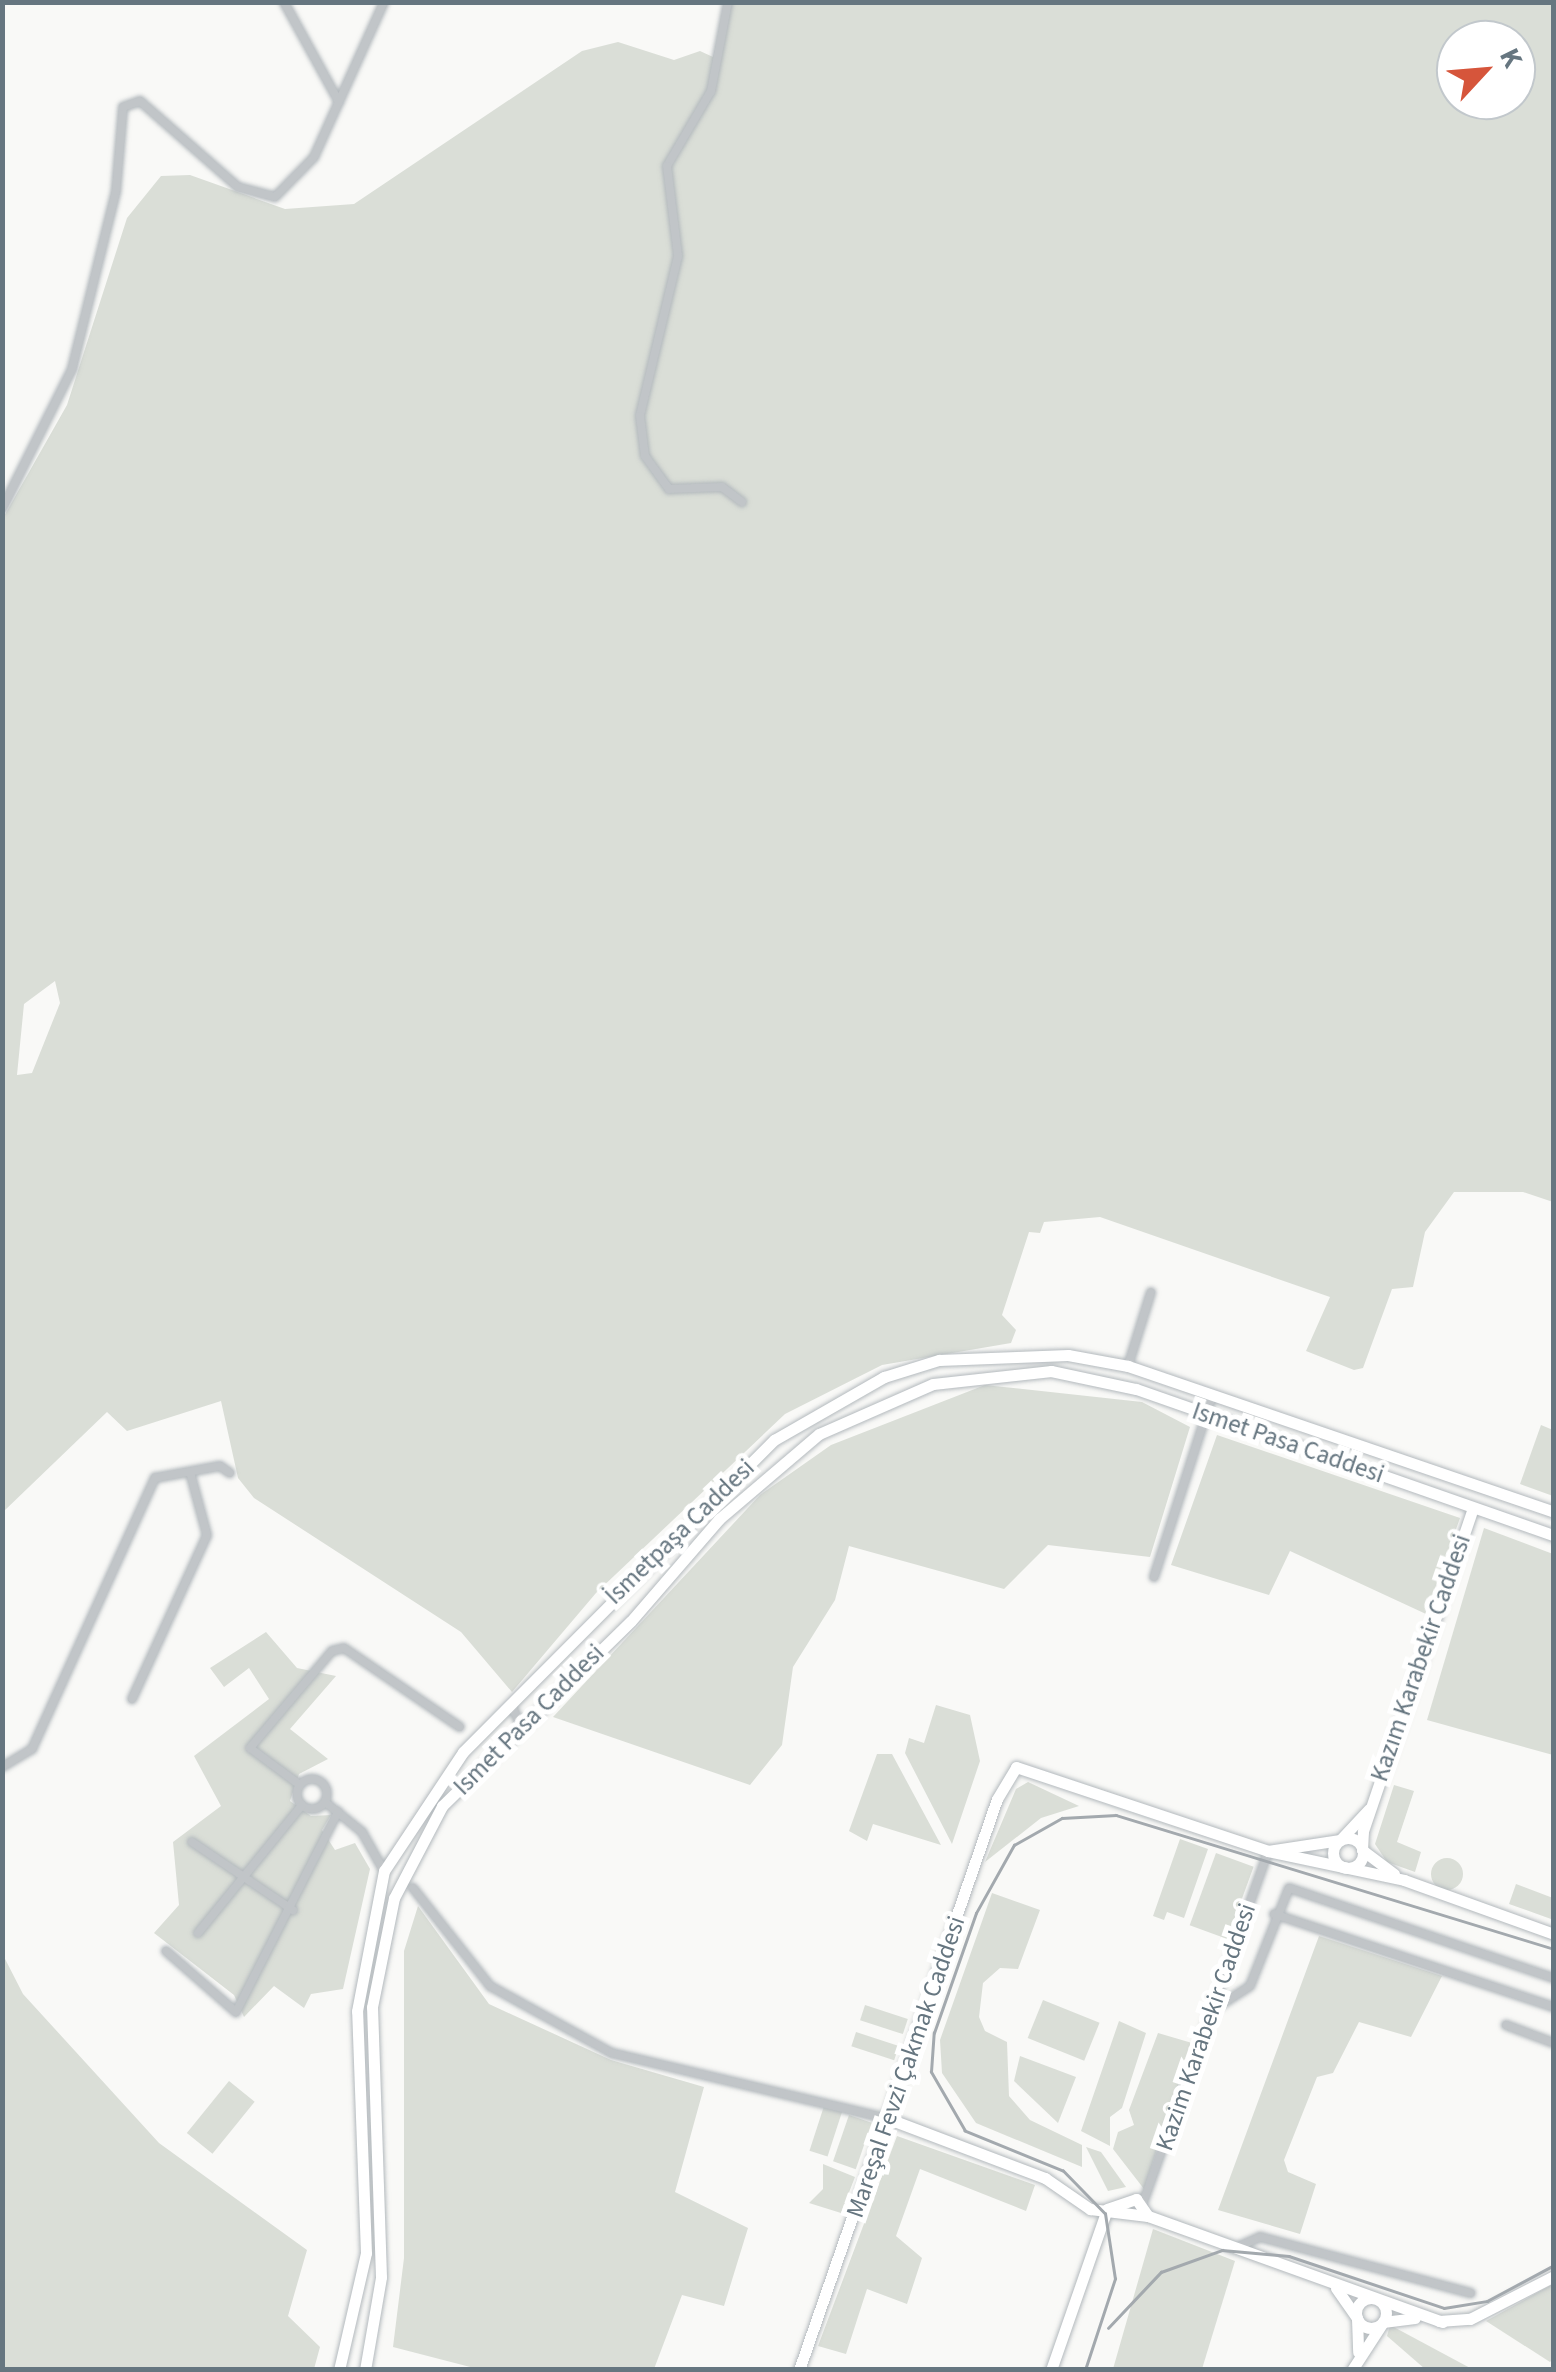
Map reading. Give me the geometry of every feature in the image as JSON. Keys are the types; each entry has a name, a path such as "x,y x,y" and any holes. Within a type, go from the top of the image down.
{"main road":[{"name":"İsmetpaşa Caddesi","path":"338,2370 366,2253 357,2011 384,1872 463,1752 512,1706 604,1605 774,1440 884,1377 1003,1352 1128,1366 1554,1512"},
{"name":"Ismet Pasa Caddesi","path":"365,2370 381,2278 372,2007 394,1898 442,1806 625,1627 776,1464 869,1407 933,1384 1051,1371 1210,1415 1554,1535"},
{"name":"Kazım Karabekir Caddesi","path":"1368,1809 1473,1508"},
{"path":"617,1592 632,1597 637,1614"},
{"path":"604,1605 609,1620 625,1627"},
{"name":"Mareşal Fevzi Çakmak Caddesi","path":"798,2370 889,2120 997,1799 1016,1767 1268,1850"},
{"path":"1344,1868 1333,1858 1340,1840 1368,1809"},
{"path":"1344,1868 1358,1864 1368,1809"},
{"path":"1268,1850 1340,1840 1362,1850 1404,1880"},
{"path":"1268,1850 1404,1880 1554,1934"},
{"path":"889,2120 1045,2178 1090,2210 1148,2216 1443,2322"},
{"path":"1051,2370 1108,2209 1122,2199 1143,2202 1148,2216"},
{"path":"1328,2282 1370,2328 1382,2322 1470,2319 1554,2276"},
{"path":"1358,2356 1357,2318 1362,2301 1376,2300"},
{"path":"1376,2300 1382,2322"},
{"path":"1352,2370 1382,2322"}],"street":[{"path":"284,2 339,102"},
{"path":"2,509 72,369 116,191 124,107 140,100 238,187 275,197 298,180 384,2"},
{"path":"728,2 710,91 667,166 678,256 640,416 645,456 669,489 722,487 742,502"},
{"path":"1128,1366 1151,1292"},
{"path":"1154,1577 1210,1415 1212,1396"},
{"path":"2,1767 32,1749 156,1478 190,1472 230,1473"},
{"path":"132,1699 206,1534 190,1472"},
{"path":"384,1872 338,1812 325,1802 322,1782 300,1785 250,1748 332,1651 344,1648 460,1727"},
{"path":"512,1706 521,1726"},
{"path":"300,1785 302,1805"},
{"path":"198,1932 302,1805 325,1802"},
{"path":"166,1951 236,2012 292,1910 338,1812"},
{"path":"192,1842 292,1910"},
{"name":"Kazim Karabekir Caddesi","path":"1143,2202 1268,1850"},
{"path":"413,1888 490,1986 596,2045 637,2064 732,2077 889,2120"},
{"path":"1213,2010 1250,1986 1274,1914 1289,1888 1554,1978"},
{"path":"1274,1914 1554,2007"},
{"path":"1506,2024 1554,2043"},
{"path":"1233,2249 1260,2237 1334,2252 1352,2262 1472,2293"},
{"path":"1352,2262 1358,2251"}],"shaded area":[{"path":"727,3 1553,3 1553,1202 1523,1192 1454,1192 1425,1232 1413,1287 1392,1289 1363,1368 1354,1370 1306,1351 1330,1297 1100,1217 1044,1222 1040,1233 1029,1232 1002,1315 1016,1330 1011,1343 882,1365 785,1414 596,1593 512,1692 461,1632 254,1498 238,1478 221,1401 127,1431 107,1412 3,1512 3,518 67,405 127,218 161,176 190,175 285,209 354,204 582,51 618,42 674,60 700,51 713,57","holes":["55,981 60,1003 32,1073 17,1075 24,1004"]},
{"path":"985,1385 1142,1402 1190,1427 1150,1557 1048,1545 1004,1589 849,1546 835,1600 793,1667 782,1745 750,1785 553,1717 760,1495 831,1445"},
{"path":"1541,1425 1553,1430 1553,1496 1520,1484"},
{"path":"1217,1435 1460,1518 1426,1614 1290,1551 1269,1595 1171,1565"},
{"path":"1484,1528 1553,1554 1553,1755 1427,1720"},
{"path":"266,1632 297,1668 336,1676 290,1729 328,1759 299,1774 290,1801 311,1816 331,1815 322,1830 335,1850 355,1843 370,1869 343,1989 311,1994 304,2008 274,1986 244,2017 234,1995 154,1933 179,1905 173,1842 221,1806 194,1756 269,1699 249,1668 224,1687 210,1668"},
{"path":"936,1705 970,1715 980,1761 952,1844 905,1753 909,1738 924,1743"},
{"path":"877,1754 892,1754 941,1845 873,1824 867,1841 849,1831"},
{"path":"1028,1782 1079,1806 1041,1818 985,1862 1016,1789"},
{"path":"1394,1785 1414,1791 1397,1842 1421,1852 1415,1872 1387,1862 1375,1844"},
{"path":"1180,1839 1208,1849 1184,1918 1167,1912 1164,1920 1153,1916"},
{"path":"1216,1853 1254,1867 1227,1939 1190,1925"},
{"path":"1447,1858 1459,1862 1463,1874 1459,1886 1447,1890 1435,1886 1431,1874 1435,1862"},
{"path":"1516,1884 1553,1898 1551,1919 1509,1904"},
{"path":"992,1893 1040,1910 1018,1969 1000,1968 983,1983 979,2017 985,2031 1007,2042 1009,2096 1030,2120 1082,2145 1082,2167 976,2123 942,2073 940,2040"},
{"path":"418,1906 489,2004 611,2060 704,2087 675,2192 748,2228 724,2306 682,2295 654,2369 478,2369 393,2347 404,2258 404,1951"},
{"path":"1319,1936 1442,1976 1411,2037 1359,2022 1333,2073 1317,2077 1284,2160 1288,2172 1316,2184 1300,2234 1218,2210"},
{"path":"2,1953 23,1994 159,2143 307,2250 288,2316 320,2347 314,2369 3,2369"},
{"path":"1043,2000 1100,2023 1084,2061 1028,2038"},
{"path":"865,2005 908,2019 903,2034 860,2020"},
{"path":"1119,2021 1146,2033 1122,2108 1110,2117 1110,2146 1081,2131"},
{"path":"856,2032 899,2046 894,2060 851,2046"},
{"path":"1158,2033 1192,2043 1144,2189 1113,2149 1118,2132 1134,2125 1129,2110"},
{"path":"1020,2056 1076,2077 1058,2123 1014,2081"},
{"path":"229,2081 255,2102 212,2154 187,2133"},
{"path":"824,2106 842,2112 828,2157 809,2151"},
{"path":"849,2115 872,2123 856,2169 833,2161"},
{"path":"897,2136 1035,2185 1026,2211 920,2169 896,2236 922,2258 907,2304 867,2289 846,2354 818,2346"},
{"path":"1086,2147 1101,2152 1126,2187 1108,2191"},
{"path":"823,2164 855,2177 841,2213 809,2203 823,2189"},
{"path":"1153,2229 1235,2261 1202,2369 1113,2369"},
{"path":"1553,2284 1554,2358 1550,2362 1486,2321"},
{"path":"1390,2325 1472,2369 1425,2369 1387,2336"}],"tram line":[{"path":"1085,2370 1115,2279 1105,2214 1063,2171 965,2131 931,2072 934,2033 976,1913 1014,1845 1062,1818 1116,1815 1554,1949"},
{"path":"1108,2328 1161,2272 1222,2250 1289,2256 1444,2308 1487,2301 1554,2265"}]}
